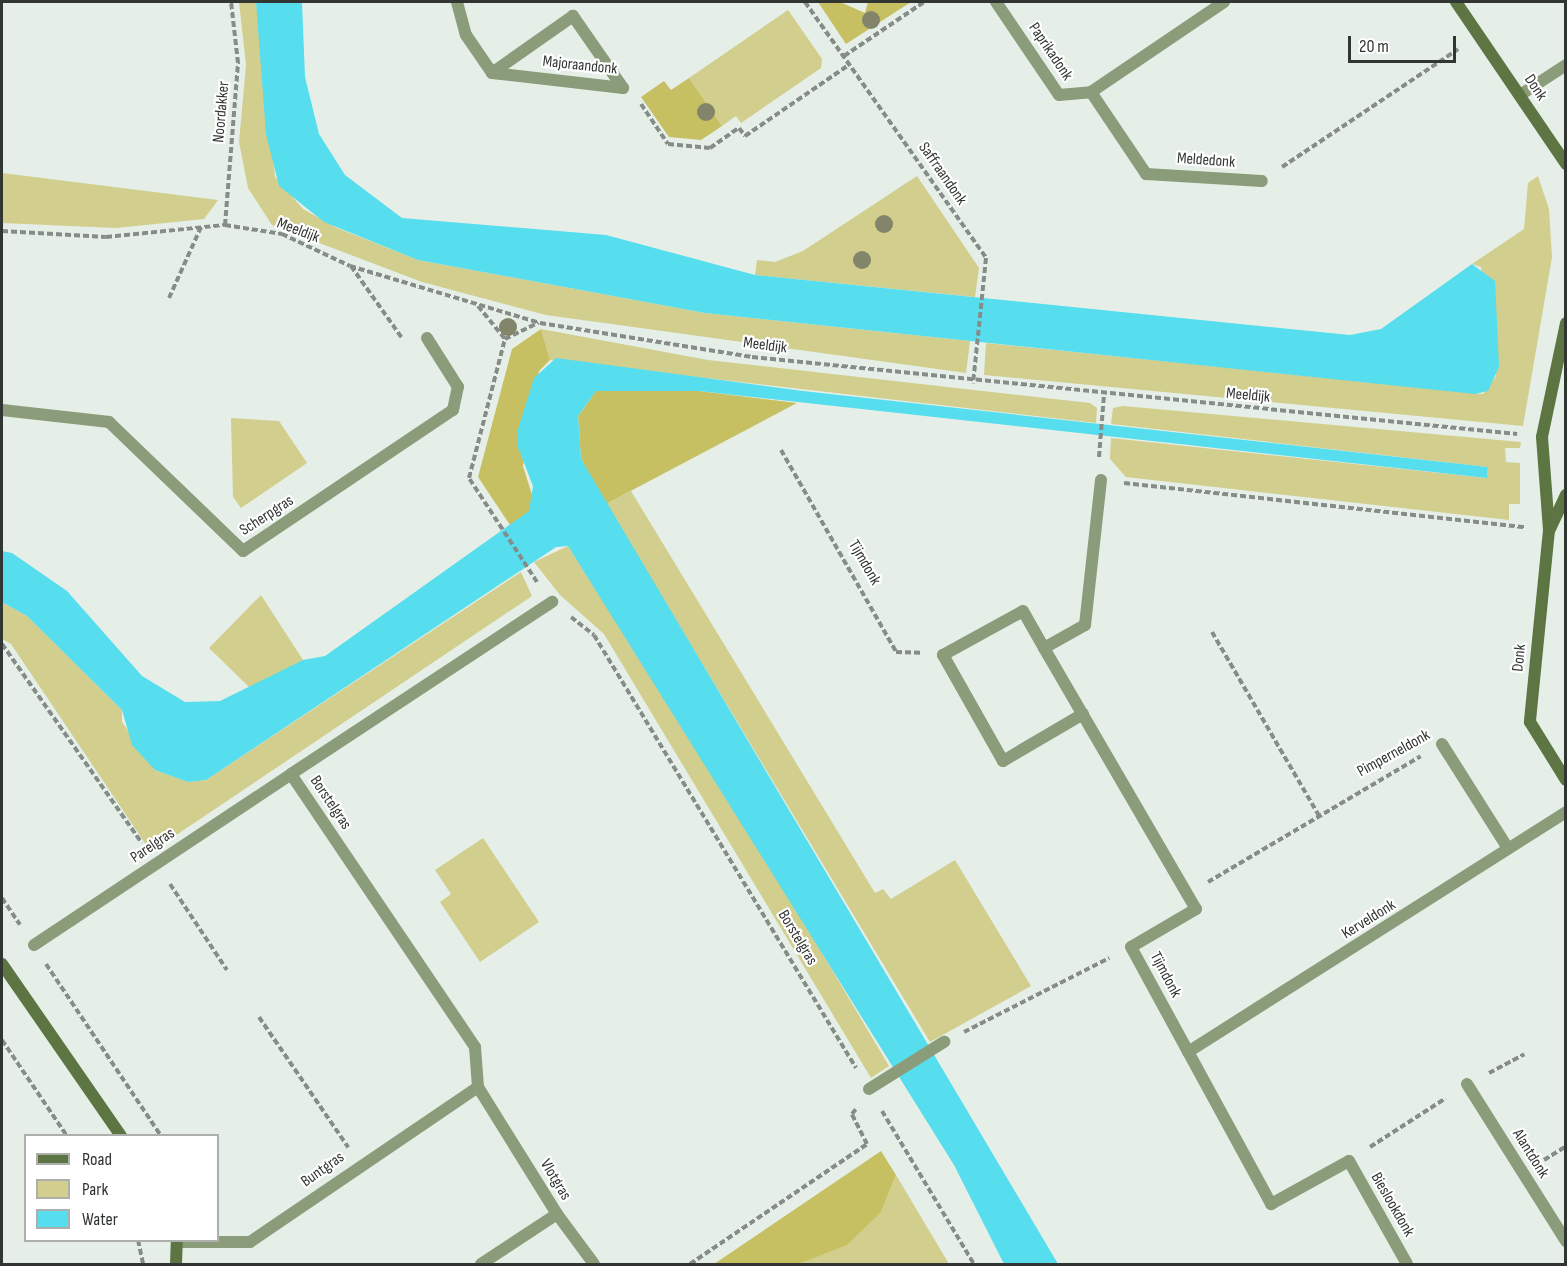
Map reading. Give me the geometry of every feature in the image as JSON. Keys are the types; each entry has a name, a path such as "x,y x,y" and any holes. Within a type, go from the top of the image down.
{"street":[{"path":"457,2 464,30 492,73"},
{"name":"Paprikadonk","path":"996,2 1059,95 1091,92"},
{"path":"1091,92 1224,2"},
{"name":"Donk","path":"1456,2 1566,164"},
{"name":"Majoraandonk","path":"492,73 573,16 623,88"},
{"path":"1520,95 1566,65"},
{"name":"Majoraandonk","path":"492,73 623,88"},
{"name":"Meldedonk","path":"1091,92 1146,174 1262,181"},
{"name":"Donk","path":"1566,323 1542,437 1549,530 1530,722 1566,780"},
{"name":"Scherpgras","path":"2,410 109,422 243,552 453,410 458,387 427,338"},
{"path":"1044,648 1085,625 1101,480"},
{"name":"Donk","path":"1549,530 1566,494"},
{"name":"Borstelgras","path":"478,1087 475,1047 291,774 552,602"},
{"path":"1083,714 1003,761 943,655 1023,611 1188,894"},
{"name":"Pimperneldonk","path":"1442,744 1507,847"},
{"name":"Parelgras","path":"34,945 291,774"},
{"name":"Kerveldonk","path":"1188,1052 1450,890 1507,847 1566,812"},
{"name":"Tijmdonk","path":"1188,894 1196,909 1131,947 1271,1204 1349,1161"},
{"path":"2,965 120,1134"},
{"path":"869,1089 944,1042"},
{"name":"Alantdonk","path":"1467,1084 1566,1241"},
{"name":"Buntgras","path":"219,1242 250,1242 360,1165 478,1087"},
{"name":"Vlotgras","path":"478,1087 557,1214 481,1264"},
{"name":"Bieslookdonk","path":"1349,1161 1407,1264"},
{"path":"557,1214 594,1264"},
{"name":"Buntgras","path":"176,1264 177,1242"}],"path":[{"name":"Noordakker","path":"225,225 238,63 231,2"},
{"name":"Saffraandonk","path":"805,2 986,258 973,383"},
{"path":"844,56 924,2"},
{"path":"1262,181 1478,35"},
{"path":"623,88 668,144 710,148 739,128 745,136 850,64"},
{"name":"Meeldijk","path":"2,231 106,237 225,225 282,234 350,266 477,306 540,322 752,357 973,383 1542,437"},
{"path":"169,298 201,226"},
{"path":"350,266 402,338 427,338"},
{"path":"477,306 506,339 540,322"},
{"name":"Borstelgras","path":"506,339 469,478 537,583 552,602 594,635 974,1264"},
{"path":"1098,454 1104,395"},
{"name":"Tijmdonk","path":"781,450 896,652 943,655"},
{"path":"1101,480 1549,530"},
{"path":"1212,632 1319,816"},
{"path":"2,644 227,970"},
{"name":"Pimperneldonk","path":"1188,894 1442,744"},
{"path":"2,898 160,1134"},
{"path":"944,1042 1131,947"},
{"path":"259,1017 360,1165"},
{"path":"2,1040 66,1134"},
{"path":"1349,1161 1467,1084 1524,1054"},
{"path":"690,1264 867,1144 852,1114 869,1089"},
{"path":"138,1242 143,1264"}],"green space":[{"path":"239,2 256,2 275,177 303,209 337,228 418,260 705,313 970,341 966,373 546,315 422,282 272,225 248,188 239,142 246,65"},
{"path":"788,10 822,59 821,68 741,123 736,116 722,126 689,78"},
{"path":"2,173 218,200 204,219 116,228 2,223"},
{"path":"917,176 979,268 975,297 755,275 757,260 775,262 803,251"},
{"path":"1538,176 1549,209 1552,257 1523,426 984,375 986,343 1483,394 1496,376 1481,267 1472,264 1524,229 1528,183"},
{"path":"541,329 708,360 1090,403 1097,408 1096,423 550,360"},
{"path":"1123,406 1521,442 1520,448 1505,448 1506,462 1520,463 1520,504 1509,504 1509,520 1126,477 1110,459 1111,438 1487,478 1488,467 1111,424 1113,408"},
{"path":"231,418 279,421 307,463 241,508 233,497"},
{"path":"631,491 875,893 883,889 891,899 955,860 1031,986 930,1042 606,504"},
{"path":"568,546 748,828 889,1066 871,1078 604,634 560,595 534,562"},
{"path":"521,572 532,596 151,852 11,644 2,639 2,602 27,616 122,710 122,722 155,770 188,782 206,780"},
{"path":"261,595 303,660 250,688 209,648"},
{"path":"483,838 539,922 480,962 440,902 451,894 435,870"},
{"path":"896,1175 949,1264 798,1264 881,1212"}],"shaded area":[{"path":"818,2 840,2 865,13 868,2 911,2 846,44"},
{"path":"689,78 722,126 701,140 669,137 641,97 664,81 671,90"},
{"path":"541,329 550,360 539,371 523,466 533,498 529,511 512,528 478,477 512,349"},
{"path":"596,391 699,391 797,403 606,504 581,459 578,416"},
{"path":"881,1151 896,1175 881,1212 847,1245 798,1264 714,1264"}],"water":[{"path":"256,2 302,2 305,77 319,134 345,175 402,218 606,235 755,275 1350,335 1381,329 1472,264 1495,281 1499,367 1488,391 1475,394 705,313 418,260 324,222 279,186 266,134"},
{"path":"556,358 803,391 1488,467 1487,478 699,391 596,391 578,416 581,459 1058,1264 1004,1264 954,1165 568,546 556,547 206,780 188,782 155,770 132,745 122,710 27,616 2,602 2,551 12,553 67,591 142,676 185,702 220,701 303,660 325,656 529,511 533,486 517,445 518,429 534,378"}]}
